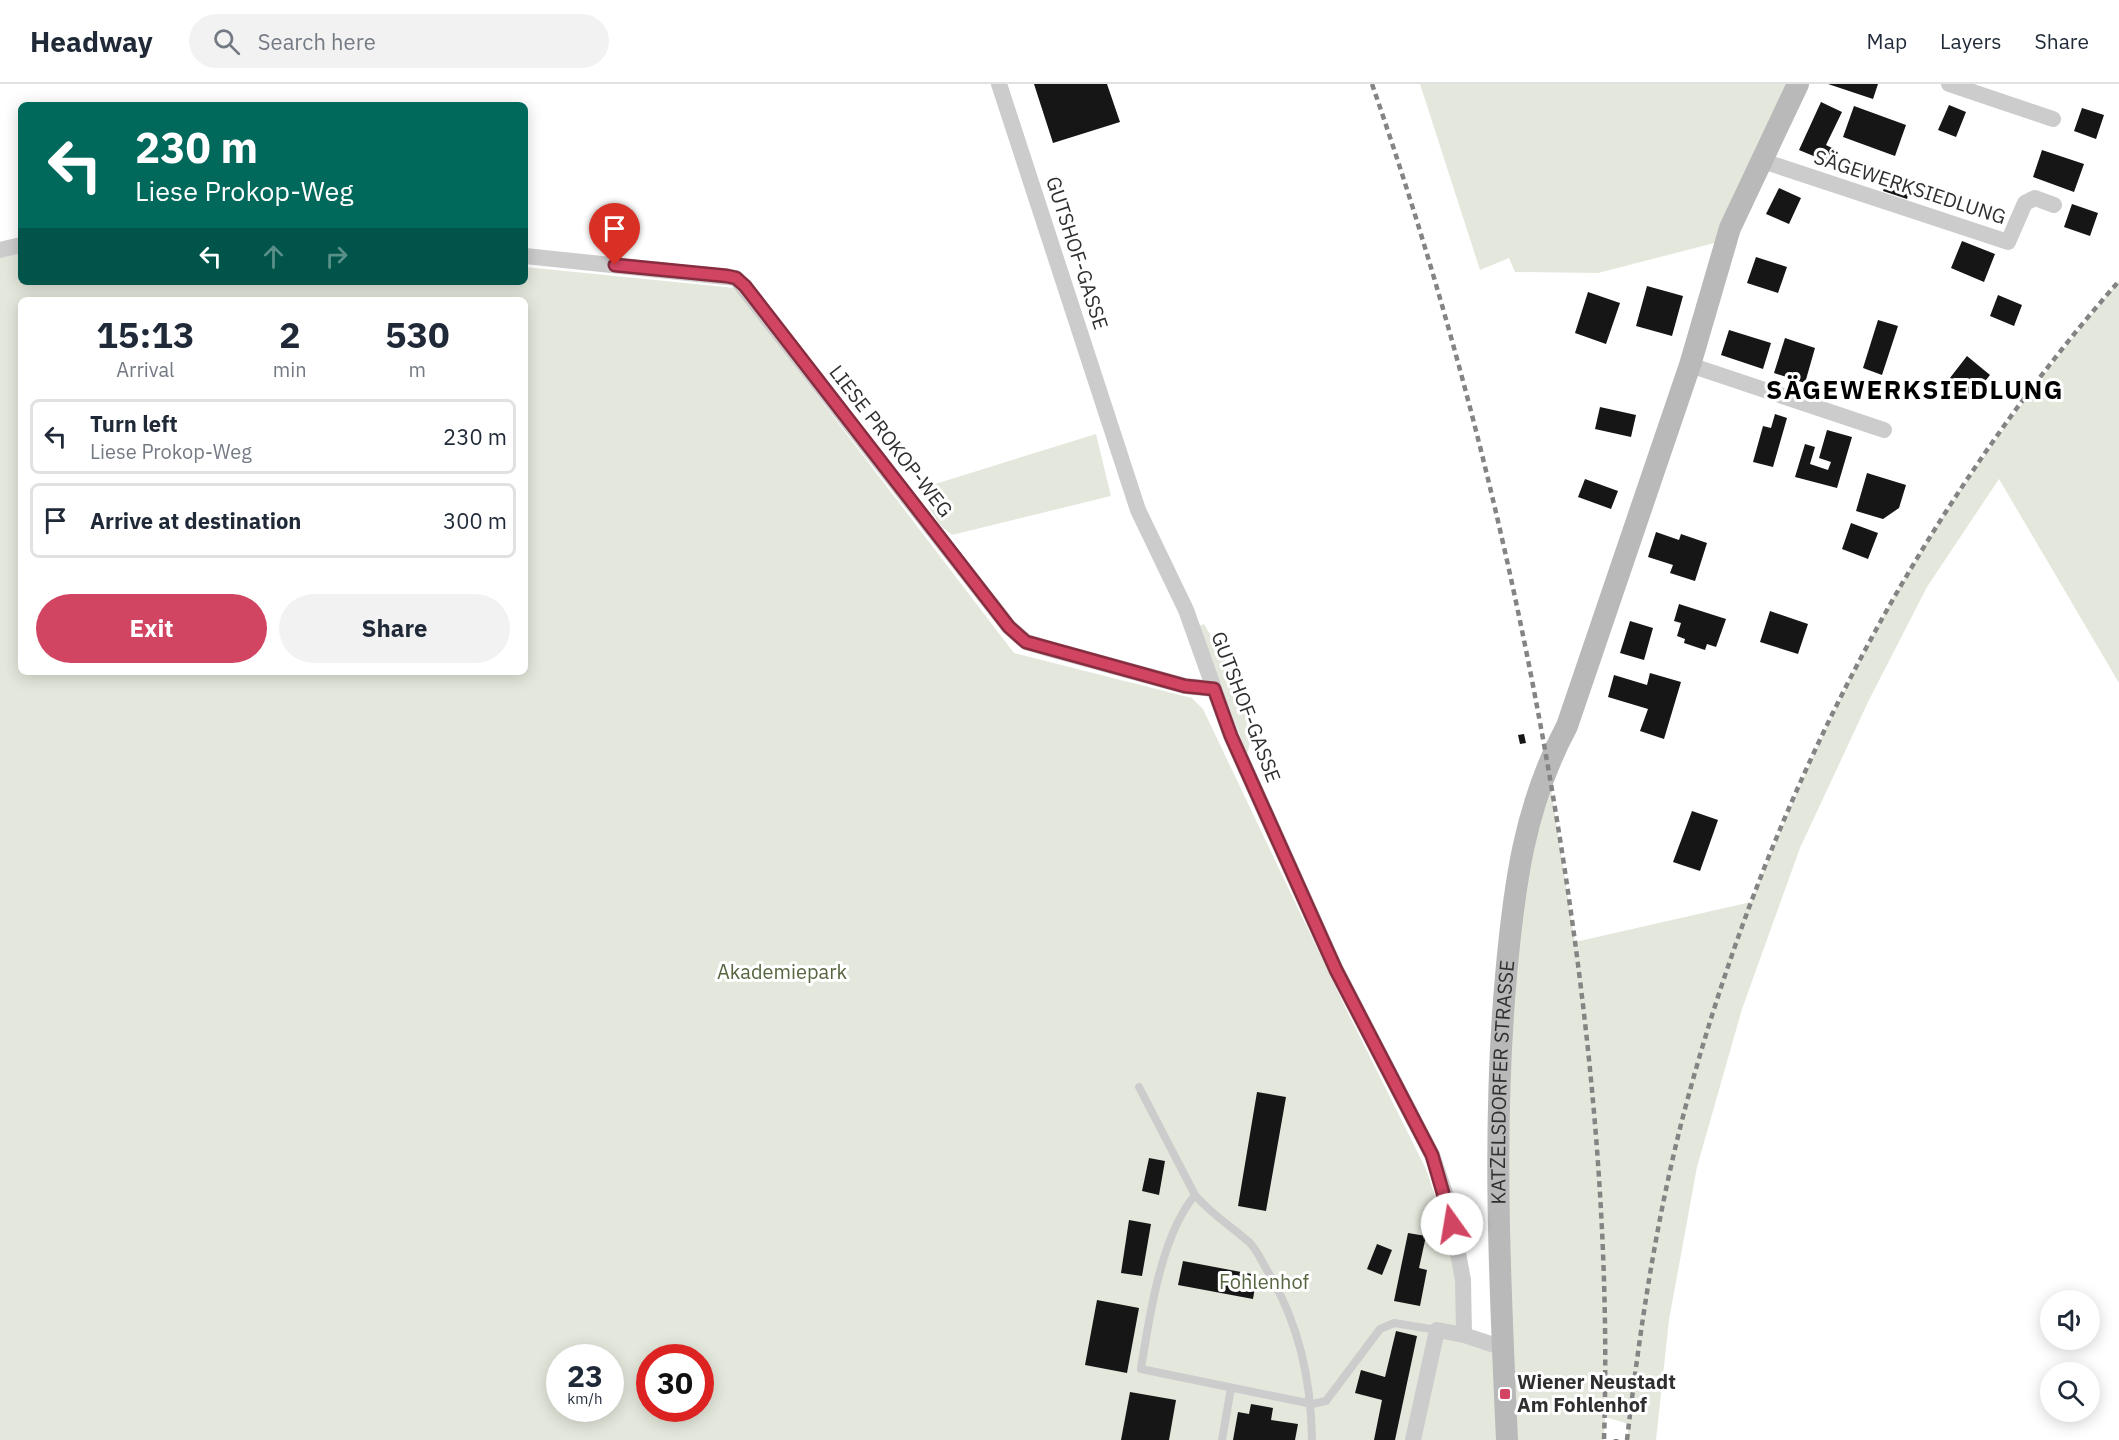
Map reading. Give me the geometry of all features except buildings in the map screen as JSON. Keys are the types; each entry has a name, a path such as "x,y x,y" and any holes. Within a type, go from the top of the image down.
{"street":[{"name":"GUTSHOF-GASSE","path":"999,84 1138,510 1186,610 1231,736 1336,970 1432,1155 1449,1205 1463,1280 1464,1335"},
{"name":"KATZELSDORFER STRASSE","path":"1507,1440 1498,1159 1500,1040 1513,904 1529,818 1547,764 1567,726 1690,364 1718,262 1730,228 1798,84"},
{"path":"1949,84 2054,119"},
{"name":"SÄGEWERKSIEDLUNG","path":"1763,161 2008,242 2025,203 2035,198 2054,205"},
{"path":"0,250 18,246"},
{"name":"LIESE PROKOP-WEG","path":"528,256 736,278 1009,627 1026,642 1185,686 1214,689"},
{"path":"1690,364 1884,430"},
{"path":"1413,1440 1437,1330 1464,1335 1503,1348"}],"lane":[{"path":"1139,1087 1195,1195 1207,1210 1251,1245 1283,1297 1304,1356 1312,1404 1312,1440"},
{"path":"1195,1195 1181,1211 1152,1299 1140,1369 1312,1404 1326,1401 1380,1329 1394,1323 1437,1330"},
{"path":"1222,1440 1231,1388"}],"green space":[{"path":"1420,84 1798,84 1726,240 1598,273 1515,272 1509,258 1480,270"},
{"name":"Akademiepark","path":"18,254 18,285 528,285 528,267 735,288 1014,653 1192,698 1203,709 1347,1011 1426,1169 1463,1280 1464,1335 1502,1348 1500,1040 1547,764 1575,942 1751,902 1825,730 1858,663 1902,584 1959,493 2020,406 2119,281 2119,683 1999,479 1927,587 1869,700 1800,848 1742,1009 1697,1167 1669,1320 1656,1440 1627,1440 1629,1424 1605,1417 1604,1440 0,1440 0,258"},
{"path":"1096,434 1111,496 952,535 939,524 919,489"},
{"path":"1204,624 1230,669 1245,704 1250,738 1247,754 1198,626"}],"railway":[{"path":"1372,84 1428,258 1477,433 1518,610 1552,790 1576,951 1594,1114 1604,1277 1604,1440"},
{"path":"1627,1440 1651,1271 1666,1187 1686,1105 1719,993 1759,882 1804,774 1856,668 1913,565 1976,466 2045,371 2119,281"}],"place":[{"name":"Wiener Neustadt Am Fohlenhof","path":"1505,1394"}],"district":[{"name":"SÄGEWERKSIEDLUNG","path":"1915,390"}],"route":[{"path":"615,265 727,276 736,278 745,286 1009,627 1026,642 1185,686 1214,689 1231,736 1336,970 1432,1155 1449,1205 1452,1224"}],"park label":[{"name":"Fohlenhof","path":"1264,1282"}]}
